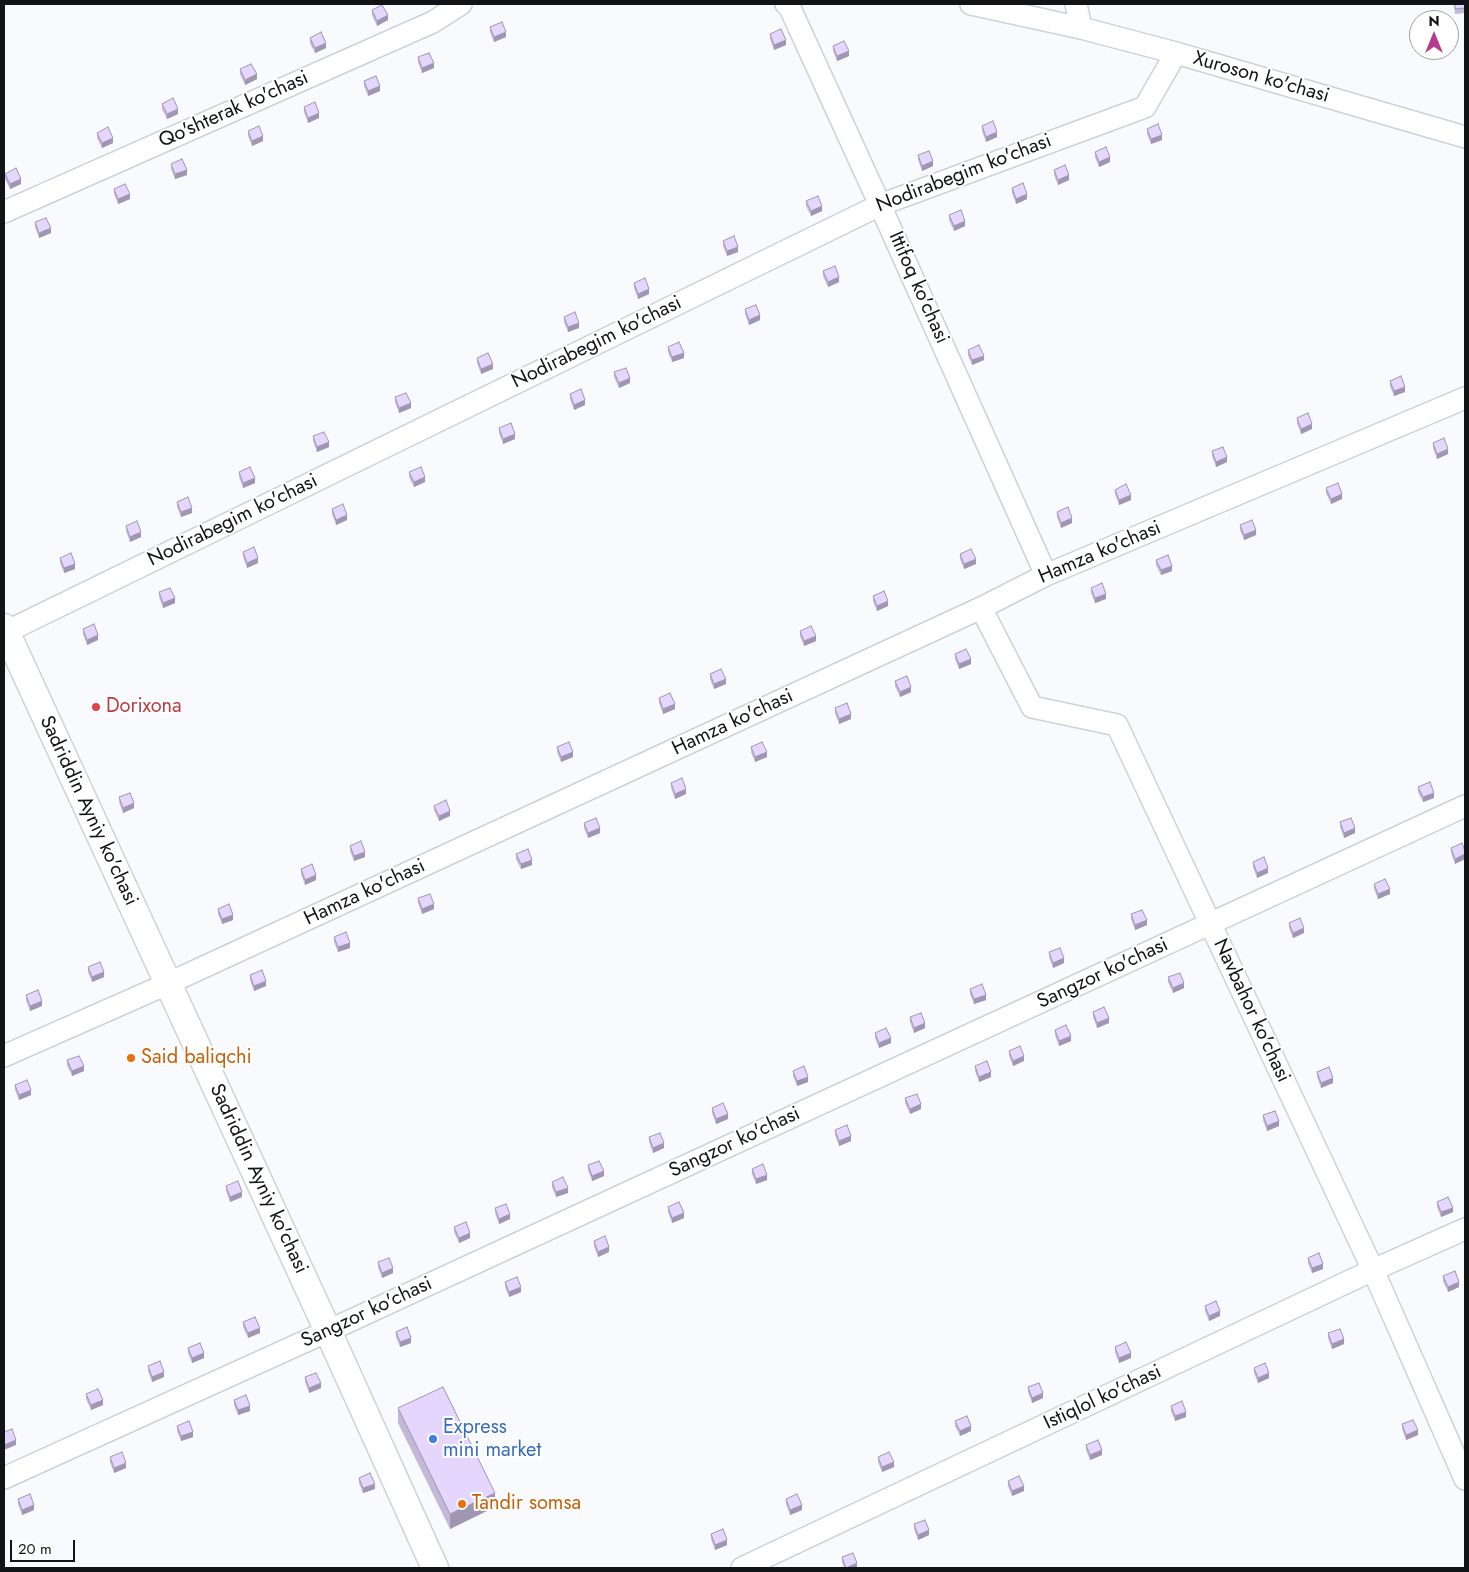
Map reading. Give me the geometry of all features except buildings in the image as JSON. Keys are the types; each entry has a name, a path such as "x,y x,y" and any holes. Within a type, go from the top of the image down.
{"street":[{"name":"Qo'shterak ko'chasi","path":"4,212 431,13 461,4"},
{"name":"Ittifoq ko'chasi","path":"786,4 790,8 880,205 1046,575"},
{"name":"Xuroson ko'chasi","path":"971,4 1080,28 1176,53 1465,137"},
{"path":"1076,4 1080,28"},
{"name":"Nodirabegim ko'chasi","path":"5,631 880,205 1145,107 1176,53"},
{"name":"Hamza ko'chasi","path":"4,1056 167,984 981,608 1046,575 1465,398"},
{"name":"Navbahor ko'chasi","path":"981,608 1032,707 1117,724 1373,1270 1465,1479"},
{"name":"Sadriddin Ayniy ko'chasi","path":"5,631 328,1331 434,1568"},
{"name":"Sangzor ko'chasi","path":"4,1478 328,1331 1465,806"},
{"name":"Istiqlol ko'chasi","path":"742,1568 1465,1228"}],"place":[{"name":"Dorixona","path":"96,707"},
{"name":"Said baliqchi","path":"131,1058"},
{"name":"Express mini market","path":"433,1439"},
{"name":"Tandir somsa","path":"462,1504"}]}
